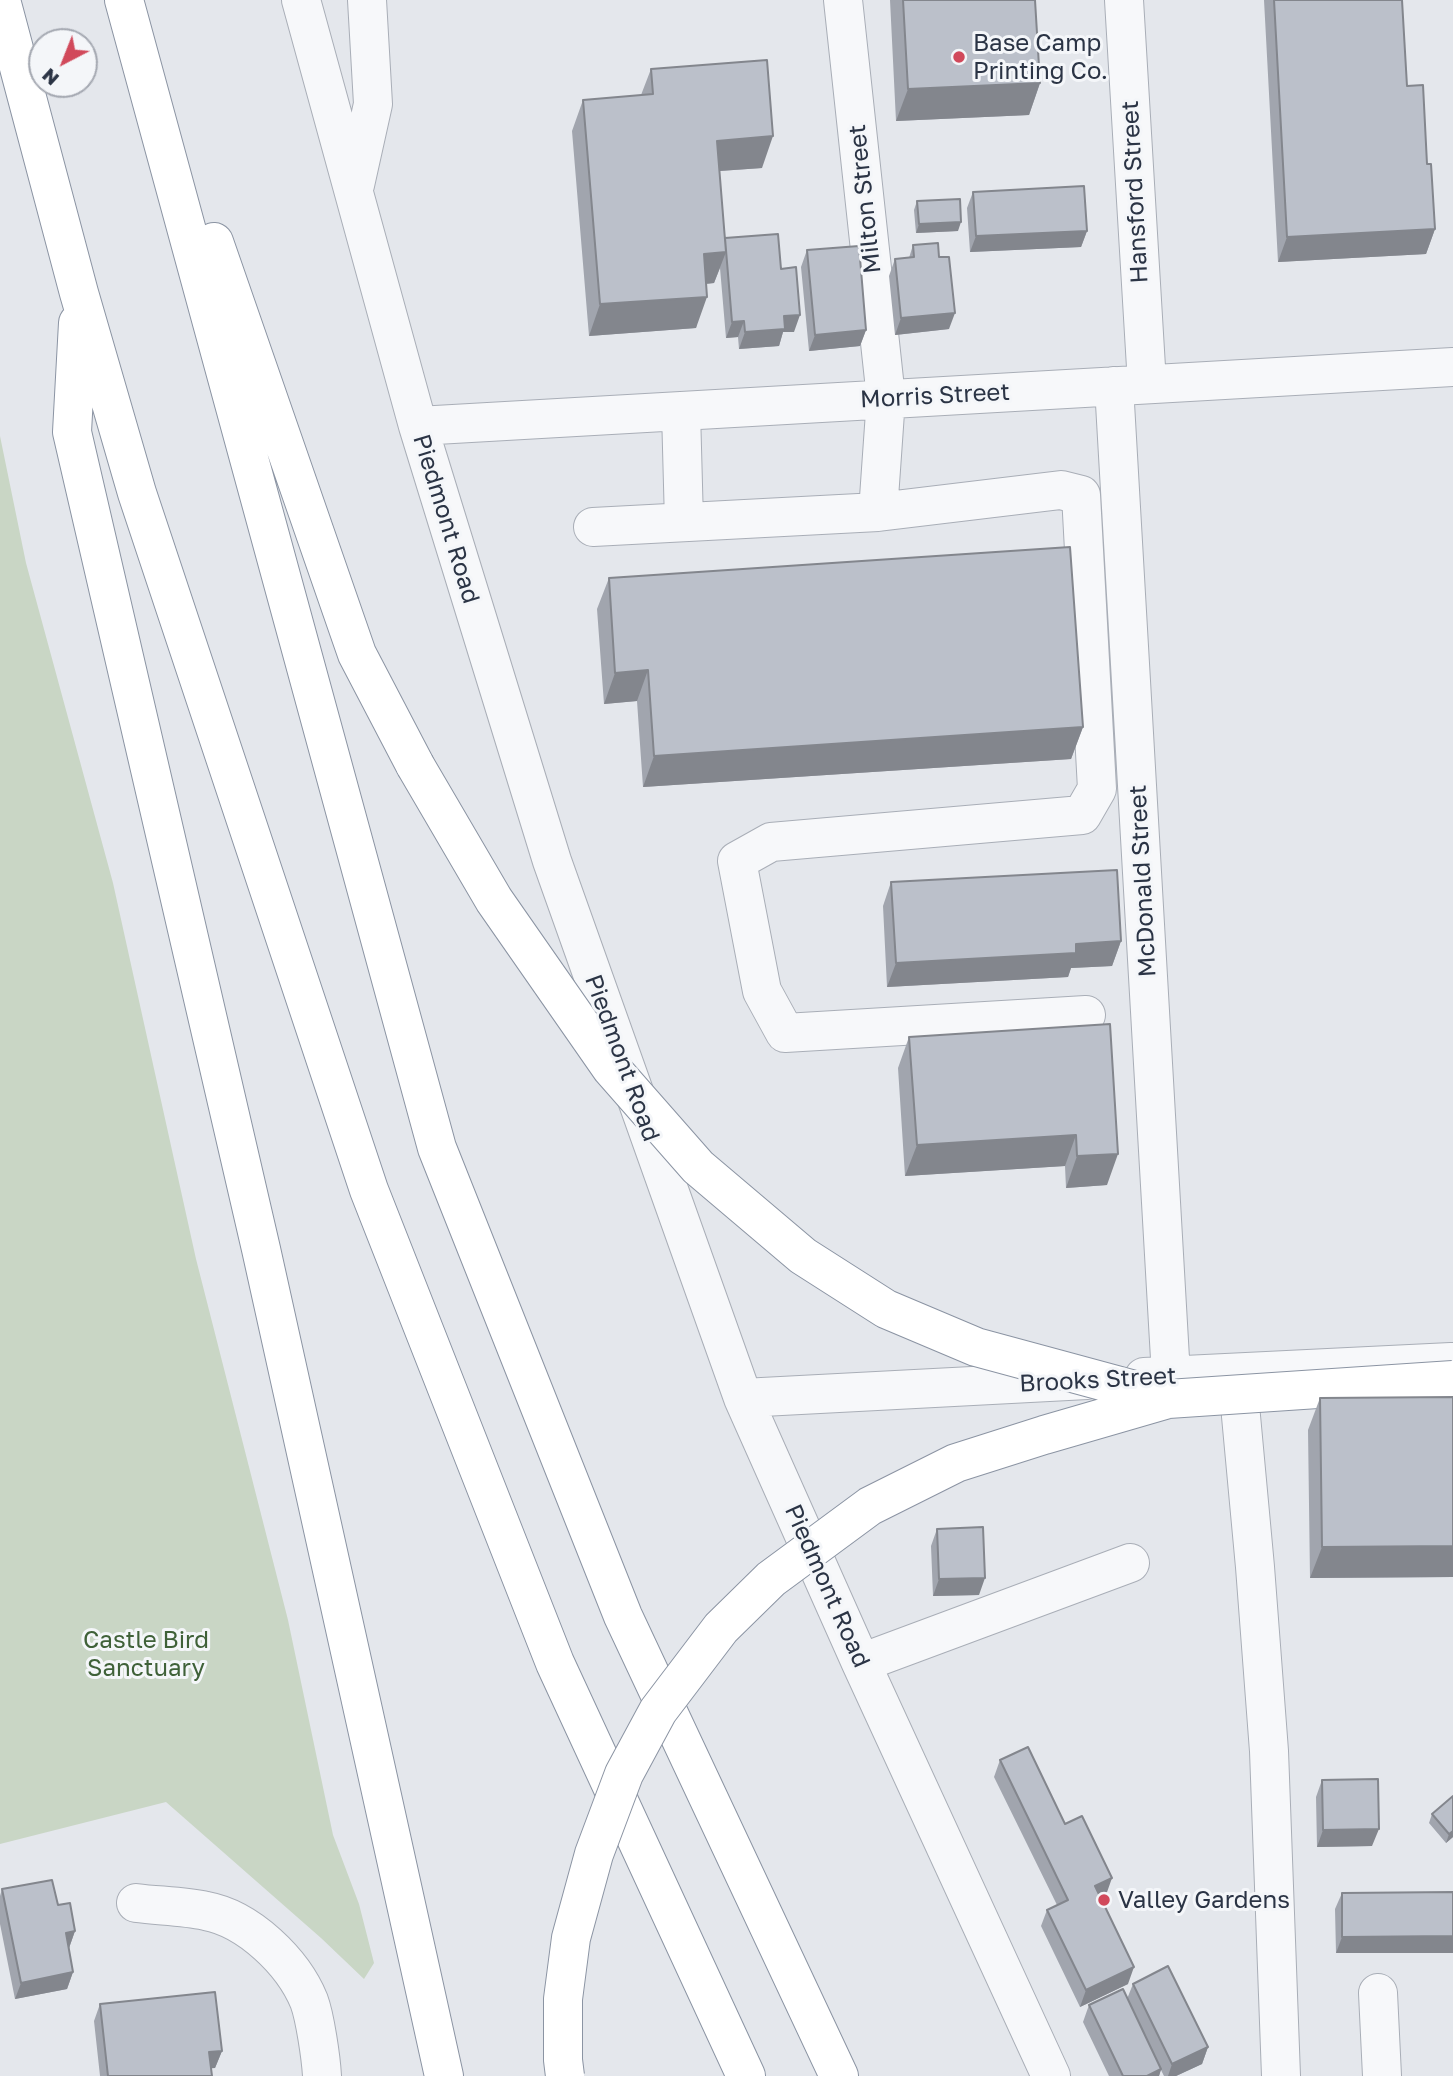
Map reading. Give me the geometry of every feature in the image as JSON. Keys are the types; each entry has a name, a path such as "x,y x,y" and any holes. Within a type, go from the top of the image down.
{"highway":[{"path":"1,0 79,293 137,494 369,1190 555,1663 746,2076"},
{"path":"124,0 437,1147 623,1616 839,2076"},
{"path":"131,0 357,654 415,765 494,900 611,1068 698,1167 803,1256 886,1309 976,1347 1169,1388 1453,1380"},
{"path":"79,293 72,432 255,1222 444,2076"},
{"path":"565,2076 565,1987 571,1938 594,1854 624,1774 658,1710 721,1628 771,1579 870,1506 956,1463 1169,1388"}],"street":[{"name":"Piedmont Road","path":"301,0 418,426 552,861 743,1398 861,1663 1051,2076"},
{"path":"354,190 373,104 367,0"},
{"name":"Milton Street","path":"843,0 886,398 878,512"},
{"name":"Hansford Street","path":"1124,0 1131,385"},
{"name":"Morris Street","path":"418,426 1453,367"},
{"name":"McDonald Street","path":"1131,385 1169,1388"},
{"path":"681,411 684,522"},
{"path":"593,527 878,512 1061,490 1081,495 1097,789 1082,815 771,842 737,861 762,991 785,1033 1086,1015"},
{"name":"Brooks Street","path":"743,1398 1169,1388 1237,1373 1453,1362"},
{"path":"1237,1373 1269,1751 1281,2076"},
{"path":"861,1663 1130,1563"},
{"path":"136,1903 209,1911 245,1926 286,1962 310,2002 322,2076"},
{"path":"1378,1993 1382,2076"}],"green space":[{"name":"Castle Bird Sanctuary","path":"0,436 26,563 113,883 196,1259 288,1620 333,1835 359,1904 374,1963 364,1979 166,1802 0,1844"}],"building":[{"name":"Base Camp Printing Co.","path":"903,0 1035,0 1040,83 908,89"},
{"path":"1274,0 1402,0 1407,86 1423,85 1427,164 1431,164 1435,229 1287,237"},
{"path":"767,60 773,136 717,141 726,252 704,254 707,297 600,304 583,100 653,94 651,69"},
{"path":"1084,186 1087,231 976,236 973,192"},
{"path":"960,199 961,222 919,224 917,201"},
{"path":"778,234 781,269 796,267 800,315 784,316 785,329 745,332 744,321 732,322 725,238"},
{"path":"938,243 939,257 949,257 955,313 901,318 895,259 914,257 913,245"},
{"path":"859,246 866,330 815,335 807,250"},
{"path":"1070,547 1083,727 654,756 648,670 615,673 609,578"},
{"path":"1117,870 1121,941 1076,944 1076,953 896,963 891,882"},
{"path":"1110,1024 1118,1154 1077,1156 1076,1135 917,1145 909,1037"},
{"path":"1453,1397 1453,1546 1322,1547 1320,1398"},
{"path":"983,1527 985,1578 939,1579 937,1529"},
{"path":"1028,1747 1065,1824 1082,1816 1112,1878 1095,1886 1134,1967 1086,1990 1047,1910 1068,1900 1000,1760"},
{"path":"1378,1779 1379,1829 1323,1830 1322,1780"},
{"path":"1453,1796 1453,1831 1449,1834 1432,1814"},
{"path":"52,1880 58,1905 70,1903 75,1931 66,1933 73,1972 21,1983 2,1889"},
{"path":"1453,1892 1453,1936 1342,1937 1342,1893"},
{"path":"1168,1966 1208,2047 1172,2064 1133,1984"},
{"path":"1123,1989 1161,2069 1147,2076 1123,2076 1089,2005"},
{"path":"215,1992 222,2051 209,2052 212,2076 108,2076 100,2004"}],"place":[{"name":"Base Camp Printing Co.","path":"959,57"},
{"name":"Valley Gardens","path":"1104,1900"}]}
